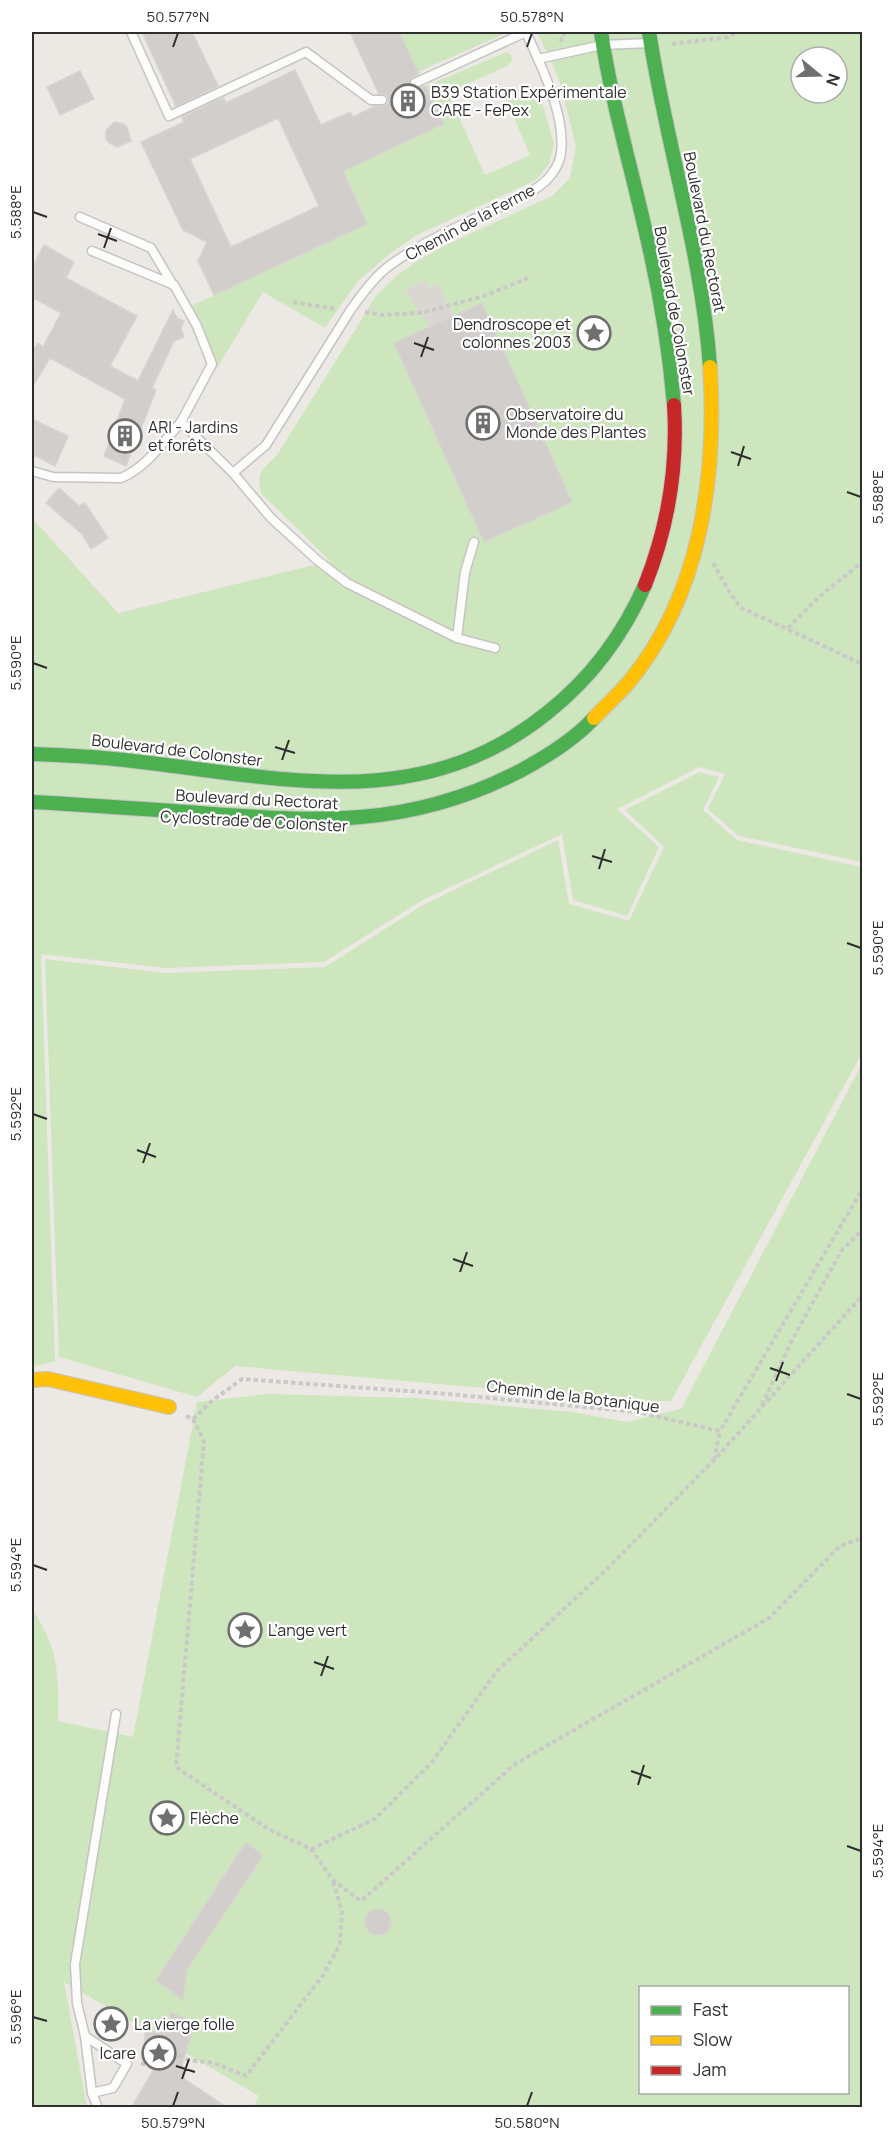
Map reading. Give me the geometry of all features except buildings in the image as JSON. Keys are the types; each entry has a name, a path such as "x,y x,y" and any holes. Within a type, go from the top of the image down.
{"street":[{"name":"Boulevard du Rectorat","path":"32,802 302,820 367,819 426,809 490,788 530,768 575,737 606,709 630,682 651,651 671,614 687,574 704,517 710,452 711,408 702,288 650,37"},
{"name":"Boulevard de Colonster","path":"32,754 119,759 308,782 338,783 390,779 415,775 485,752 543,717 572,692 596,666 617,638 648,580 663,531 675,456 670,362 645,232 614,105 602,38"},
{"path":"32,1380 48,1379 169,1407"}],"lane":[{"path":"130,32 169,116 306,52 371,100 382,100"},
{"path":"415,83 526,32"},
{"name":"Chemin de la Ferme","path":"233,473 266,445 350,311 387,267 420,246 536,189 553,172 561,156 562,138 559,120 526,32"},
{"path":"538,59 602,38 650,37"},
{"path":"32,471 53,477 121,478 129,474 153,453 181,422 212,364 197,326 151,248 80,218"},
{"path":"92,251 174,285"},
{"path":"181,422 233,473 271,518 317,560 347,583 457,638 495,648"},
{"path":"457,638 465,573 474,542"},
{"path":"98,2108 92,2093 85,2036 77,2003 75,1964 116,1714"},
{"path":"85,2036 127,2064 113,2088 92,2093"}],"path":[{"path":"650,37 672,44 728,37 737,32"},
{"path":"671,38 674,55"},
{"path":"293,302 381,315 421,313 484,296 528,278"},
{"path":"709,574 716,552"},
{"path":"788,628 819,597 862,562"},
{"path":"713,563 740,607 862,664"},
{"path":"714,1460 720,1431 862,1190"},
{"path":"760,1408 791,1342 842,1250 862,1230"},
{"path":"312,1849 375,1819 432,1762 497,1671 605,1571 714,1460 862,1296"},
{"name":"Chemin de la Botanique","path":"193,1419 213,1400 242,1379 448,1394 637,1412 720,1431"},
{"path":"151,2044 189,2060 214,2063 246,2076 324,1974 340,1944 342,1912 333,1880 312,1849 268,1829 176,1767 204,1441 193,1419 169,1407"},
{"path":"333,1880 361,1901 515,1764 769,1618 840,1546 862,1538"},
{"path":"127,2064 134,2061 159,2070"}],"green space":[{"path":"399,32 508,32 418,72"},
{"path":"537,32 862,32 862,862 739,836 708,809 725,774 699,767 617,809 659,847 627,916 573,900 562,834 421,901 324,962 166,968 41,954 55,1361 32,1367 32,518 118,613 330,561 262,494 259,481 262,472 277,455 376,296 395,277 417,261 446,245 552,196 570,178 576,146 559,79","holes":["424,280 430,288 438,283 454,316 482,303 484,542 394,343 429,327 421,313"]},
{"path":"507,52 511,55 512,60 509,65 448,93 485,175 530,155 506,99 527,91 540,95 554,144 549,164 536,180 417,235 392,252 357,282 325,328 263,292 216,370 207,338 191,306 367,224 338,161 444,124 426,86"},
{"path":"699,772 719,777 703,810 737,840 862,867 862,1053 671,1401 630,1401 235,1366 197,1397 59,1357 45,959 166,973 325,967 423,905 558,840 569,904 629,921 664,847 625,810"},
{"path":"862,1064 862,2107 253,2107 259,2096 64,1982 87,2107 32,2107 32,1609 48,1637 56,1663 58,1721 133,1737 197,1402 266,1394 416,1398 572,1412 627,1422 681,1409","holes":["246,1842 263,1857 172,1992 157,1980","379,1909 390,1916 390,1926 385,1933 376,1935 367,1928 365,1920 370,1911"]}],"shaded area":[{"path":"424,280 430,288 438,283 454,316 429,327 405,291"}],"traffic: fast":[{"path":"601,32 615,106 655,273 674,405"},
{"path":"649,32 692,240 706,324 710,367"},
{"path":"32,754 121,760 305,781 355,782 405,777 453,765 500,744 563,700 591,671 616,639 645,585"},
{"path":"32,802 285,818 325,819 402,812 480,790 520,771 559,748 594,718"}],"traffic: slow":[{"path":"594,718 629,682 653,648 673,611 688,573 699,533 706,492 710,450 710,367"},
{"path":"32,1380 48,1379 169,1407"}],"traffic: jam":[{"path":"645,585 660,541 670,496 673,474 674,405"}],"place":[{"name":"B39 Station Expérimentale CARE - FePex","path":"408,101"},
{"name":"Dendroscope et colonnes 2003","path":"594,333"},
{"name":"Observatoire du Monde des Plantes","path":"483,423"},
{"name":"ARI - Jardins et forêts","path":"125,436"},
{"name":"L’ange vert","path":"245,1630"},
{"name":"Flèche","path":"167,1818"},
{"name":"La vierge folle","path":"111,2024"},
{"name":"Icare","path":"159,2053"}]}
